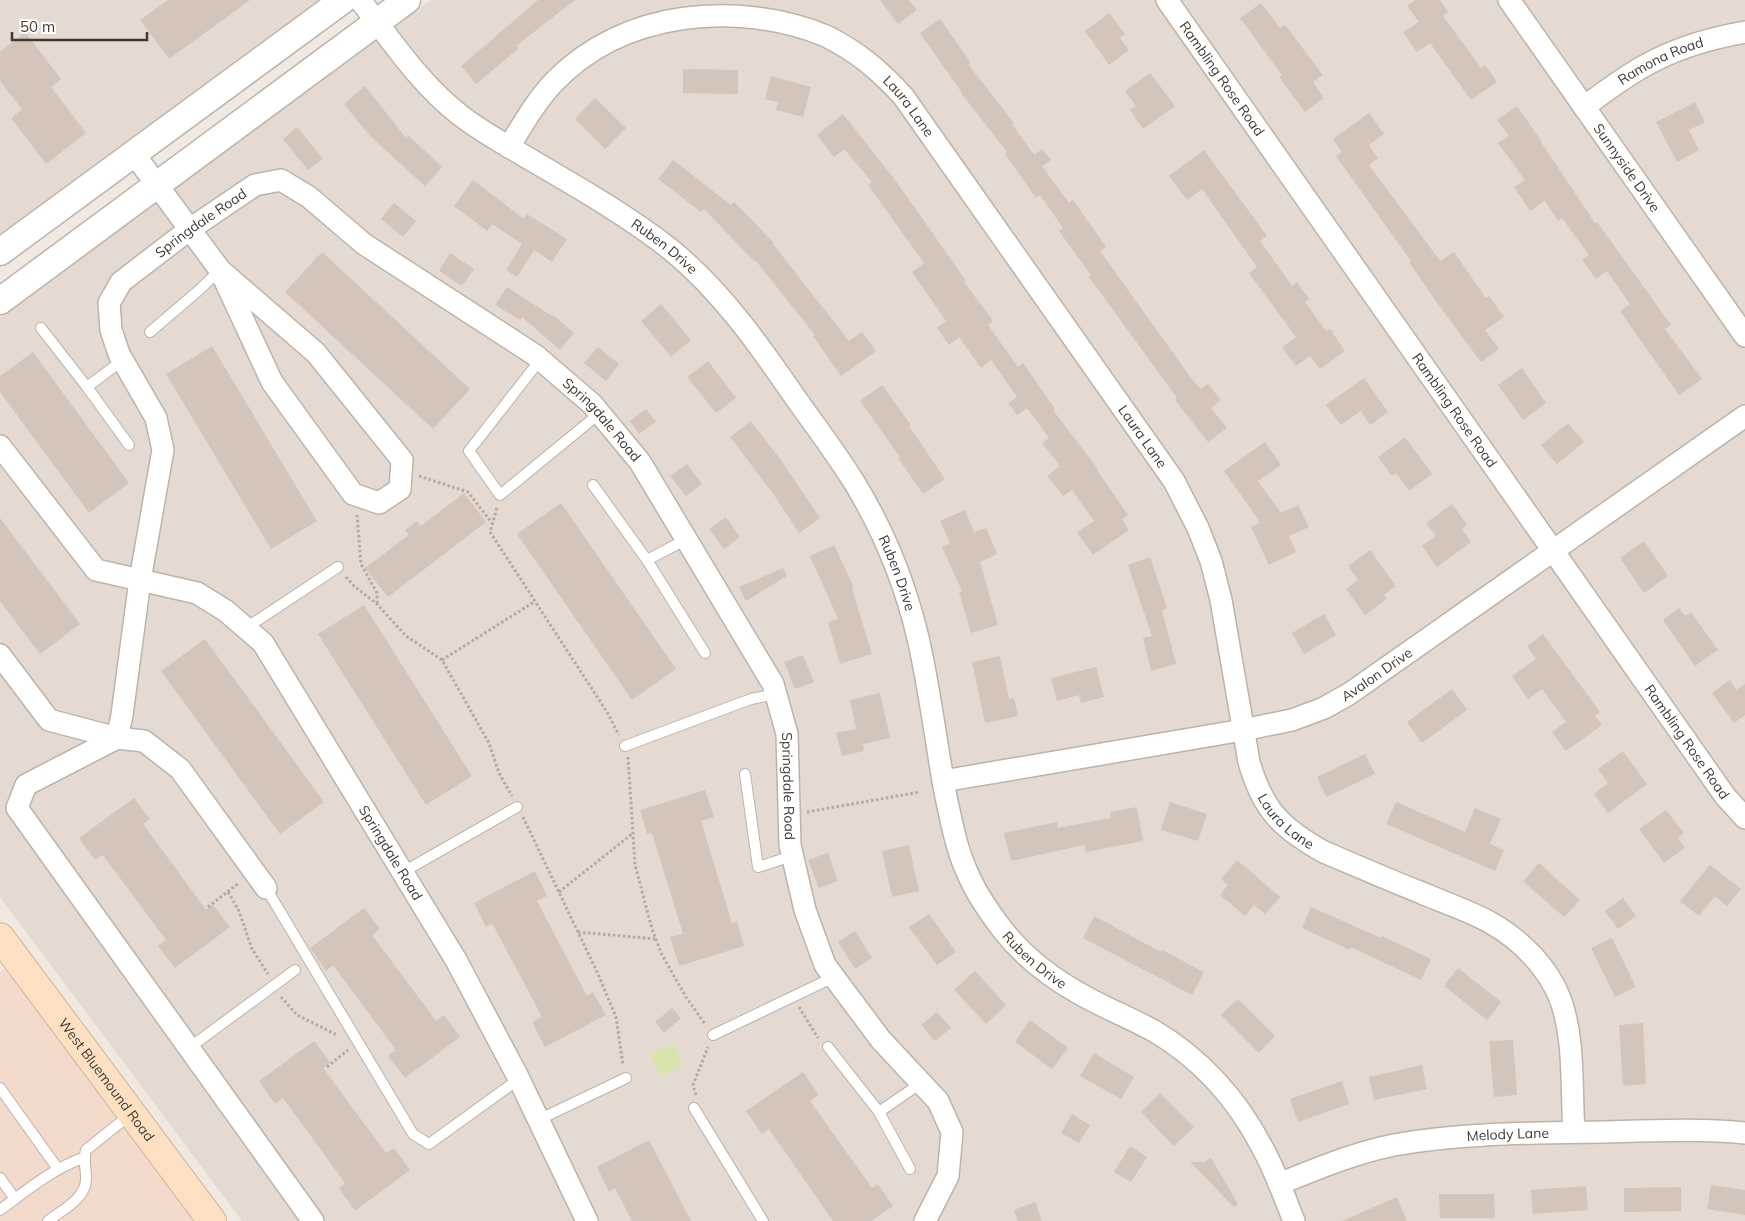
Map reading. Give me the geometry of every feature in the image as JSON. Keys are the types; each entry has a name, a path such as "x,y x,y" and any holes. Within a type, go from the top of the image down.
{"main road":[{"name":"West Bluemound Road","path":"0,937 212,1221"}],"street":[{"path":"0,252 343,0"},
{"name":"Ruben Drive","path":"360,0 412,67 437,95 460,115 509,147 637,224 674,252 738,318 854,481 878,524 894,561 907,599 918,641 954,837 968,874 986,906 1002,930 1029,958 1060,982 1159,1034 1183,1051 1226,1091 1247,1120 1264,1150 1294,1221"},
{"path":"1,297 157,185 407,0"},
{"name":"Rambling Rose Road","path":"1167,0 1725,796 1745,818"},
{"name":"Sunnyside Drive","path":"1509,0 1745,336"},
{"name":"Laura Lane","path":"509,147 534,106 554,82 572,65 606,41 627,30 670,16 695,12 771,8 842,44 879,70 903,96 1174,482 1198,528 1211,561 1221,600 1243,730 1255,784 1266,804 1275,817 1290,831 1324,852 1491,923 1516,940 1529,952 1546,973 1560,1000 1567,1025 1574,1132"},
{"name":"Ramona Road","path":"1584,107 1662,57 1698,43 1745,32"},
{"path":"134,154 220,270 272,382 353,494 379,502 400,489 402,460 316,353 220,270"},
{"name":"Springdale Road","path":"117,738 122,716 140,580 163,450 156,418 123,360 111,330 109,303 121,282 190,229 255,185 281,180 309,197 364,244 540,360 592,404 640,462 773,684 787,734 790,845 792,856 805,910 825,966 881,1040 938,1101 952,1132 948,1176 925,1221"},
{"name":"Avalon Drive","path":"943,781 1243,730 1292,720 1324,708 1349,694 1745,416"},
{"name":"Springdale Road","path":"0,446 96,570 197,593 226,611 263,643 456,960 519,1079 587,1221"},
{"path":"0,655 49,720 117,738 144,741 180,769 260,880"},
{"path":"117,738 26,785 17,808 313,1221"},
{"name":"Melody Lane","path":"1279,1184 1328,1164 1392,1146 1444,1138 1574,1132 1694,1130 1745,1133"}],"lane":[{"path":"150,332 220,270"},
{"path":"41,328 128,445"},
{"path":"87,388 123,360"},
{"path":"540,360 469,451 500,495 600,413"},
{"path":"593,485 647,560 705,653"},
{"path":"647,560 687,539"},
{"path":"246,628 338,567"},
{"path":"625,746 751,699 776,694"},
{"path":"745,774 758,867 792,856"},
{"path":"403,872 517,807"},
{"path":"260,880 413,1134 429,1144 519,1079"},
{"path":"189,1048 295,970"},
{"path":"713,1035 834,977"},
{"path":"828,1047 879,1112 910,1169"},
{"path":"538,1120 626,1078"},
{"path":"879,1112 921,1083"},
{"path":"0,1088 58,1169"},
{"path":"694,1108 762,1221"},
{"path":"48,1221 78,1198 84,1190 86,1179 84,1158 86,1150 132,1113"},
{"path":"0,1210 58,1169 68,1163 84,1158"},
{"path":"0,1178 15,1199"}],"path":[{"path":"401,470 468,492 493,523"},
{"path":"356,495 361,564 377,593 377,604"},
{"path":"500,495 490,532 606,712 627,750 635,865 656,939 662,955 686,997 713,1035 693,1084 696,1095 694,1108"},
{"path":"442,660 534,602"},
{"path":"789,815 920,792"},
{"path":"559,892 632,834"},
{"path":"208,907 228,892 260,880"},
{"path":"228,892 240,911 252,949 274,986 297,1015 336,1033 340,1038"},
{"path":"578,932 656,939"},
{"path":"793,997 820,1040 828,1047"},
{"path":"327,1067 359,1043"},
{"path":"343,1044 348,1050"}],"shaded area":[{"path":"0,0 326,0 0,240"},
{"path":"431,0 1745,0 1745,1221 242,1221 0,897 0,318"},
{"path":"17,960 212,1221 0,1221 0,972"}],"green space":[{"path":"673,1043 683,1066 661,1076 650,1054"}],"building":[{"path":"168,0 250,0 169,59 140,20"},
{"path":"538,0 575,0 516,46 518,49 476,84 461,66"},
{"path":"880,0 909,0 917,10 898,24"},
{"path":"1415,0 1440,0 1448,12 1443,16 1481,68 1485,65 1497,82 1471,100 1430,43 1417,52 1403,32 1419,22 1407,6"},
{"path":"1261,3 1280,28 1285,25 1323,75 1313,82 1324,98 1305,112 1279,77 1282,75 1240,18"},
{"path":"1109,13 1125,34 1120,38 1129,50 1109,65 1085,31"},
{"path":"940,19 971,63 968,64 1014,123 1012,124 1034,155 1042,149 1051,160 1042,166 1069,203 1073,200 1106,247 1100,251 1191,378 1201,389 1208,384 1221,400 1211,408 1227,428 1208,442 1175,400 1177,398 1089,277 1091,275 1059,231 1063,228 1040,195 1036,198 1005,154 1007,152 961,93 920,33"},
{"path":"25,32 61,79 51,87 86,133 46,164 11,118 22,109 0,81 0,52"},
{"path":"683,69 738,70 738,94 683,93"},
{"path":"1150,73 1175,106 1143,129 1130,110 1136,106 1125,91"},
{"path":"771,76 811,87 803,117 776,110 778,102 765,99"},
{"path":"365,86 406,138 408,135 442,167 425,186 371,137 344,104"},
{"path":"595,98 626,128 605,149 575,119"},
{"path":"1695,102 1705,122 1689,130 1699,150 1677,162 1656,122"},
{"path":"1517,106 1595,223 1597,222 1671,325 1665,329 1702,379 1679,395 1620,311 1630,304 1607,271 1596,279 1582,260 1589,255 1562,218 1558,221 1545,201 1530,211 1514,187 1525,180 1498,143 1509,136 1497,120"},
{"path":"1369,113 1384,134 1369,145 1378,158 1369,165 1440,261 1454,252 1486,298 1489,296 1504,317 1485,330 1499,349 1481,362 1438,304 1409,262 1411,261 1336,156 1342,152 1333,139"},
{"path":"843,114 920,215 966,281 964,282 993,321 988,325 1018,367 1023,363 1055,409 1053,410 1098,469 1128,515 1122,519 1129,530 1093,555 1077,532 1094,521 1072,490 1063,496 1047,476 1060,466 1042,443 1049,438 1027,408 1017,415 1008,403 1017,397 991,360 981,368 959,337 949,345 937,328 946,321 912,272 924,263 868,185 872,182 844,149 834,157 817,135"},
{"path":"297,127 323,159 308,170 283,139"},
{"path":"1204,150 1267,236 1260,241 1292,286 1297,282 1309,299 1305,302 1326,331 1330,329 1345,351 1320,369 1310,356 1296,366 1282,347 1296,337 1249,273 1257,267 1202,189 1187,200 1169,176"},
{"path":"673,160 731,205 734,202 774,243 849,341 862,332 876,351 841,376 813,336 815,335 756,261 704,209 701,212 658,179"},
{"path":"473,180 524,219 527,214 567,239 552,262 534,250 517,277 506,270 522,244 492,224 487,231 454,206"},
{"path":"394,203 416,221 403,237 381,219"},
{"path":"322,252 470,389 433,429 285,292"},
{"path":"450,253 474,269 462,286 439,271"},
{"path":"507,287 553,315 574,333 560,350 522,317 520,320 495,305"},
{"path":"661,304 691,340 671,357 641,321"},
{"path":"212,346 317,521 271,549 166,374"},
{"path":"598,347 619,364 606,381 584,363"},
{"path":"33,352 129,483 89,513 0,392 0,376"},
{"path":"708,361 736,398 716,413 687,377"},
{"path":"1522,368 1546,403 1523,420 1498,385"},
{"path":"1364,378 1388,412 1370,425 1361,411 1341,425 1326,405"},
{"path":"882,385 911,425 909,426 945,479 923,494 898,458 900,457 860,401"},
{"path":"646,409 656,422 639,434 630,421"},
{"path":"751,421 780,459 820,518 799,533 774,495 730,437"},
{"path":"1568,423 1584,442 1557,464 1541,445"},
{"path":"1405,437 1432,474 1409,491 1396,473 1392,476 1378,457"},
{"path":"1265,442 1281,465 1258,481 1281,513 1298,505 1309,527 1289,536 1296,552 1269,565 1251,527 1260,522 1224,471"},
{"path":"687,464 702,484 686,496 670,476"},
{"path":"464,493 486,522 388,597 365,568 409,535 405,530 417,521 421,526"},
{"path":"561,503 676,669 632,700 517,534"},
{"path":"1452,504 1467,525 1462,529 1471,542 1437,567 1422,546 1436,536 1426,523"},
{"path":"965,510 974,532 986,528 997,554 980,562 998,625 971,633 959,592 962,591 942,547 950,543 940,521"},
{"path":"726,517 740,537 724,549 709,529"},
{"path":"0,518 80,624 40,654 0,601"},
{"path":"1644,541 1668,576 1644,593 1620,558"},
{"path":"834,545 854,588 852,589 872,654 840,664 828,622 838,619 810,556"},
{"path":"1370,550 1396,586 1384,595 1387,599 1365,615 1346,589 1358,580 1348,566"},
{"path":"1150,557 1167,608 1162,610 1176,664 1151,671 1143,638 1152,636 1128,565"},
{"path":"783,568 787,576 746,601 739,587"},
{"path":"364,605 472,776 426,805 318,634"},
{"path":"1679,608 1685,616 1691,612 1718,650 1695,666 1663,620"},
{"path":"1324,614 1336,635 1304,654 1292,633"},
{"path":"1543,634 1600,712 1595,716 1602,725 1566,751 1552,732 1566,722 1542,689 1528,699 1512,676 1536,659 1527,646"},
{"path":"205,639 324,802 280,834 161,671"},
{"path":"803,655 814,682 795,689 784,662"},
{"path":"1000,656 1009,699 1014,698 1018,716 985,723 972,662"},
{"path":"1096,667 1104,697 1081,703 1079,695 1057,701 1051,678"},
{"path":"1730,680 1736,690 1745,684 1745,715 1734,723 1712,693"},
{"path":"1452,689 1467,710 1422,743 1407,722"},
{"path":"880,693 890,738 863,744 864,751 842,756 836,733 856,729 850,700"},
{"path":"1623,751 1647,784 1608,813 1594,794 1608,783 1598,769"},
{"path":"1365,754 1375,774 1326,797 1317,777"},
{"path":"705,790 714,817 701,821 732,923 737,921 744,946 679,966 670,937 683,934 652,833 647,834 640,810"},
{"path":"134,798 150,819 143,824 206,910 213,905 230,927 175,968 158,946 166,940 103,855 95,860 79,838"},
{"path":"1170,802 1207,814 1198,841 1161,830"},
{"path":"1396,802 1465,832 1475,808 1501,819 1490,844 1504,850 1495,871 1386,824"},
{"path":"1137,807 1143,841 1086,852 1084,845 1011,861 1004,833 1057,822 1058,828 1111,818 1110,812"},
{"path":"1666,810 1684,833 1678,838 1685,848 1664,863 1639,829"},
{"path":"909,845 919,891 892,897 882,851"},
{"path":"828,853 838,881 819,888 808,860"},
{"path":"1237,860 1280,897 1265,914 1254,905 1245,916 1220,895 1228,885 1221,879"},
{"path":"1539,863 1580,900 1564,917 1523,881"},
{"path":"1710,865 1741,889 1727,906 1715,896 1699,916 1680,901"},
{"path":"535,871 547,896 537,901 587,996 593,992 606,1015 545,1047 532,1022 542,1017 492,923 486,927 474,903"},
{"path":"1623,898 1636,916 1618,929 1605,911"},
{"path":"1311,907 1381,938 1382,936 1431,959 1421,980 1351,947 1350,950 1302,928"},
{"path":"364,908 380,929 372,935 436,1021 444,1015 460,1037 405,1078 388,1056 396,1050 333,965 326,971 310,948"},
{"path":"929,914 956,952 937,965 909,927"},
{"path":"1094,916 1161,952 1162,950 1204,972 1192,995 1083,938"},
{"path":"855,931 872,958 855,969 838,942"},
{"path":"1612,938 1636,987 1615,997 1591,948"},
{"path":"1458,968 1501,1002 1487,1020 1444,986"},
{"path":"975,971 1006,1005 986,1024 954,990"},
{"path":"1238,999 1275,1036 1259,1053 1221,1015"},
{"path":"672,1008 681,1018 664,1033 655,1022"},
{"path":"937,1012 951,1028 935,1041 921,1025"},
{"path":"1030,1020 1068,1048 1052,1069 1015,1042"},
{"path":"1643,1023 1646,1084 1623,1086 1619,1025"},
{"path":"1513,1040 1517,1095 1494,1097 1489,1041"},
{"path":"314,1041 330,1062 323,1068 386,1153 394,1148 410,1170 355,1211 339,1188 345,1183 283,1098 275,1104 259,1081"},
{"path":"1094,1053 1134,1077 1121,1099 1080,1076"},
{"path":"1422,1065 1427,1089 1374,1100 1369,1077"},
{"path":"803,1072 819,1095 810,1101 872,1188 878,1184 893,1206 871,1221 833,1221 769,1129 762,1134 746,1111"},
{"path":"1342,1081 1349,1104 1298,1122 1290,1099"},
{"path":"1160,1093 1194,1127 1174,1146 1141,1112"},
{"path":"1072,1114 1090,1125 1079,1143 1061,1133"},
{"path":"649,1140 691,1221 632,1221 615,1188 609,1192 597,1167"},
{"path":"1130,1146 1147,1157 1131,1182 1114,1172"},
{"path":"1211,1158 1238,1204 1234,1207 1190,1162 1204,1162"},
{"path":"1711,1185 1745,1190 1745,1215 1707,1209"},
{"path":"1586,1186 1588,1210 1533,1214 1531,1190"},
{"path":"1681,1187 1681,1211 1624,1212 1624,1188"},
{"path":"1439,1194 1494,1194 1495,1218 1440,1218"},
{"path":"1397,1197 1407,1221 1342,1221"},
{"path":"1035,1202 1042,1221 1018,1221 1014,1210"}]}
